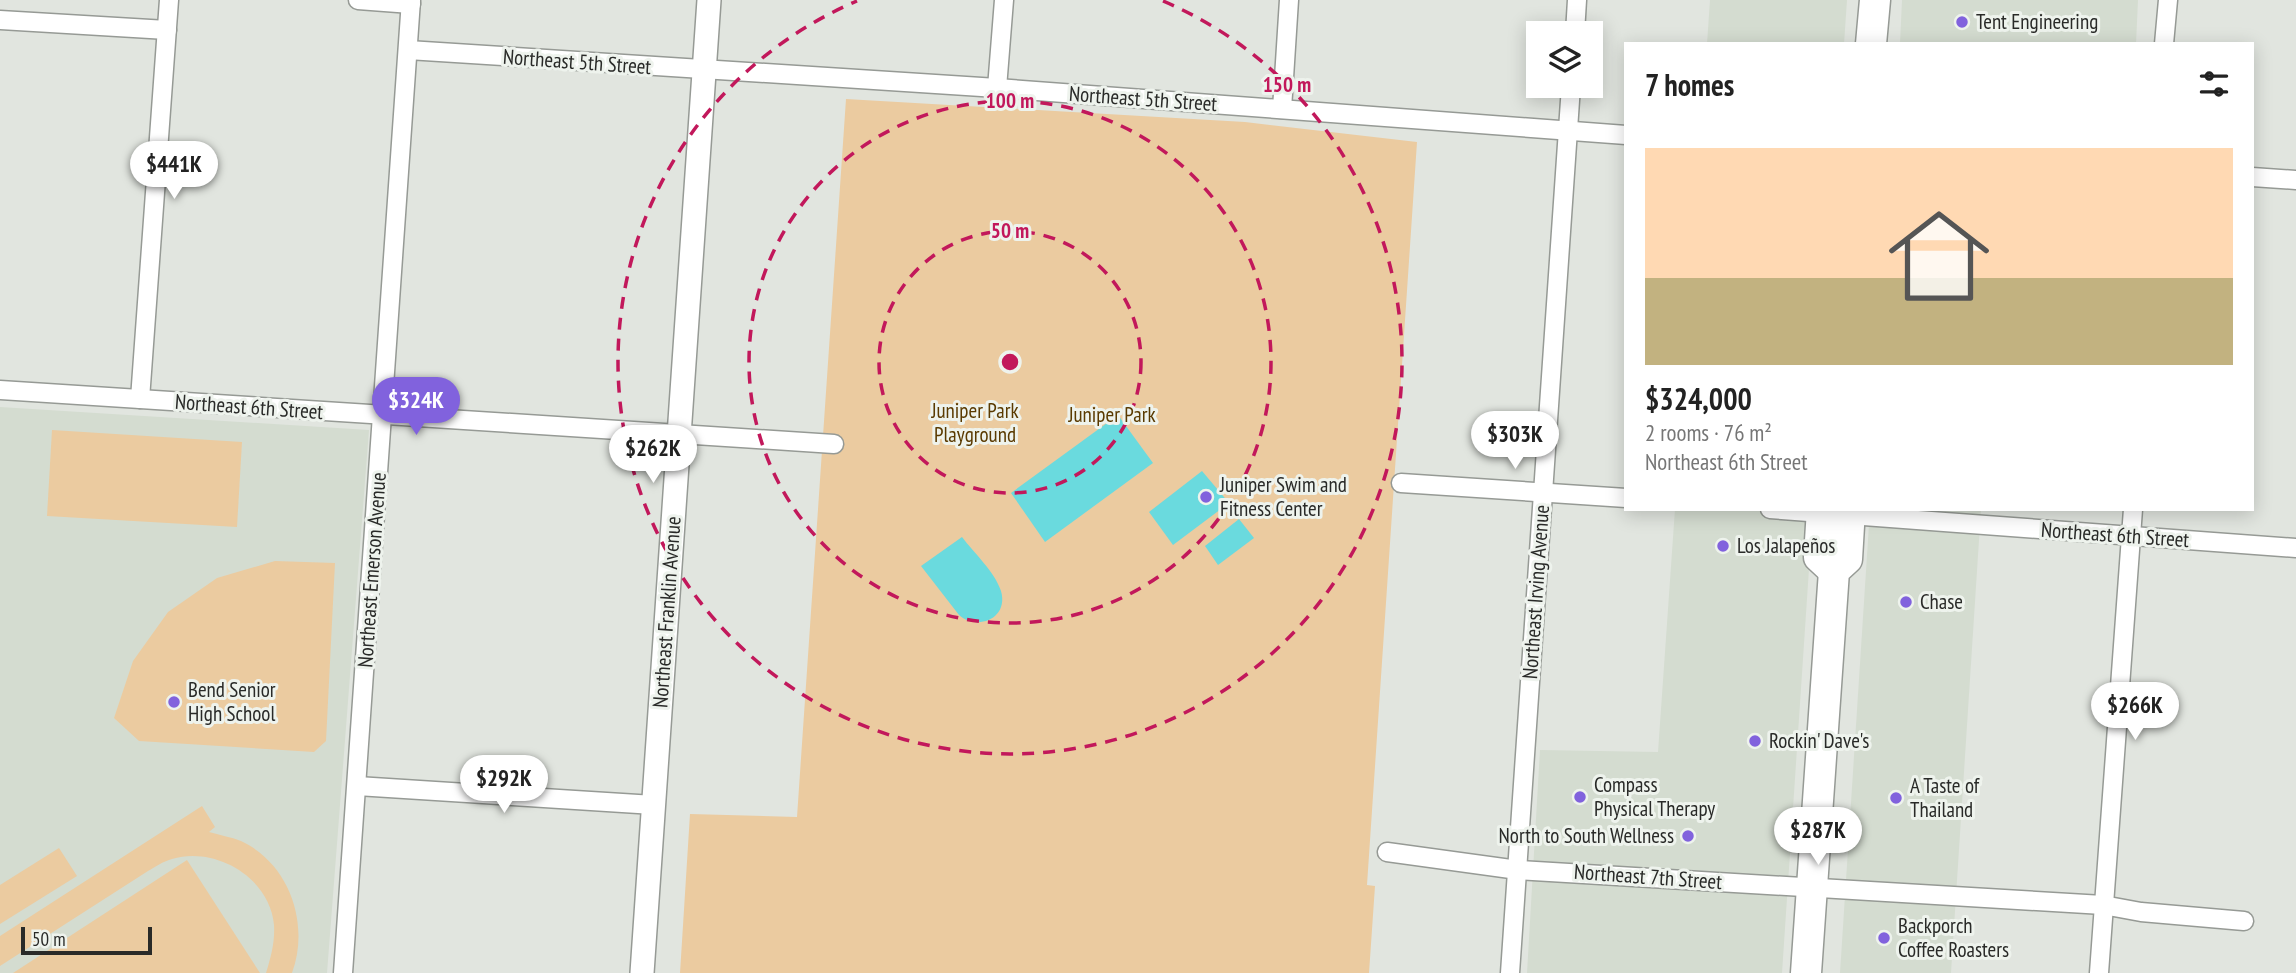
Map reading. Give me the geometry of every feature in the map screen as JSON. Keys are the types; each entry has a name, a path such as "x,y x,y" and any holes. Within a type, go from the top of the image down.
{"main road":[{"path":"1871,42 1875,0"},
{"path":"1806,973 1834,571 1819,557 1836,512"}],"street":[{"path":"140,399 169,0"},
{"path":"358,0 411,2"},
{"name":"Northeast Franklin Avenue","path":"642,973 709,0"},
{"path":"997,89 1004,0"},
{"path":"1282,109 1289,0"},
{"path":"1575,21 1577,0"},
{"path":"2165,42 2168,0"},
{"name":"Northeast Emerson Avenue","path":"343,973 411,2"},
{"path":"0,20 167,30"},
{"name":"Northeast 5th Street","path":"408,50 1624,135"},
{"name":"Northeast Irving Avenue","path":"1510,973 1570,98"},
{"path":"2254,177 2296,180"},
{"name":"Northeast 6th Street","path":"0,390 834,444"},
{"path":"1401,484 1624,498"},
{"name":"Northeast 6th Street","path":"1814,511 2296,548"},
{"path":"2099,973 2133,511"},
{"path":"357,786 654,805"},
{"name":"Northeast 7th Street","path":"1387,852 1518,870 2103,905 2141,912 2244,921"}],"shaded area":[{"path":"1710,0 1847,0 1844,42 1707,42"},
{"path":"1902,0 2138,0 2136,42 1900,42"},
{"name":"Bend Senior High School","path":"0,407 369,430 327,973 0,973"},
{"path":"1675,511 1813,511 1782,973 1527,973 1540,750 1658,752"},
{"path":"1870,511 1981,511 1951,973 1840,973"}],"green space":[{"name":"Juniper Park","path":"846,99 1245,122 1417,142 1367,885 1375,886 1369,973 680,973 690,814 797,817"},
{"path":"52,430 242,442 237,527 47,516"},
{"path":"275,561 335,563 326,741 314,752 139,741 114,718 133,661 168,612 217,578"},
{"path":"202,806 215,827 209,832 241,841 258,851 272,864 283,880 292,897 299,935 292,973 266,973 274,925 263,893 252,880 223,862 189,856 172,859 157,866 0,966 0,936"},
{"path":"59,848 77,876 0,924 0,885"},
{"path":"187,860 260,973 13,973"}],"water":[{"path":"1118,415 1153,463 1045,542 1011,493"},
{"path":"1202,471 1229,503 1173,545 1149,512"},
{"path":"1239,519 1254,538 1218,565 1205,546"},
{"path":"962,537 989,570 1001,591 1000,609 990,620 974,622 959,615 921,566"}],"place":[{"name":"Tent Engineering","path":"1962,22"},
{"name":"Juniper Swim and Fitness Center","path":"1206,497"},
{"name":"Los Jalapeños","path":"1723,546"},
{"name":"Chase","path":"1906,602"},
{"name":"Bend Senior High School","path":"174,702"},
{"name":"Rockin' Dave's","path":"1755,741"},
{"name":"Compass Physical Therapy","path":"1580,797"},
{"name":"A Taste of Thailand","path":"1896,798"},
{"name":"North to South Wellness","path":"1688,836"},
{"name":"Backporch Coffee Roasters","path":"1884,938"}],"park label":[{"name":"Juniper Park Playground","path":"975,423"}]}
